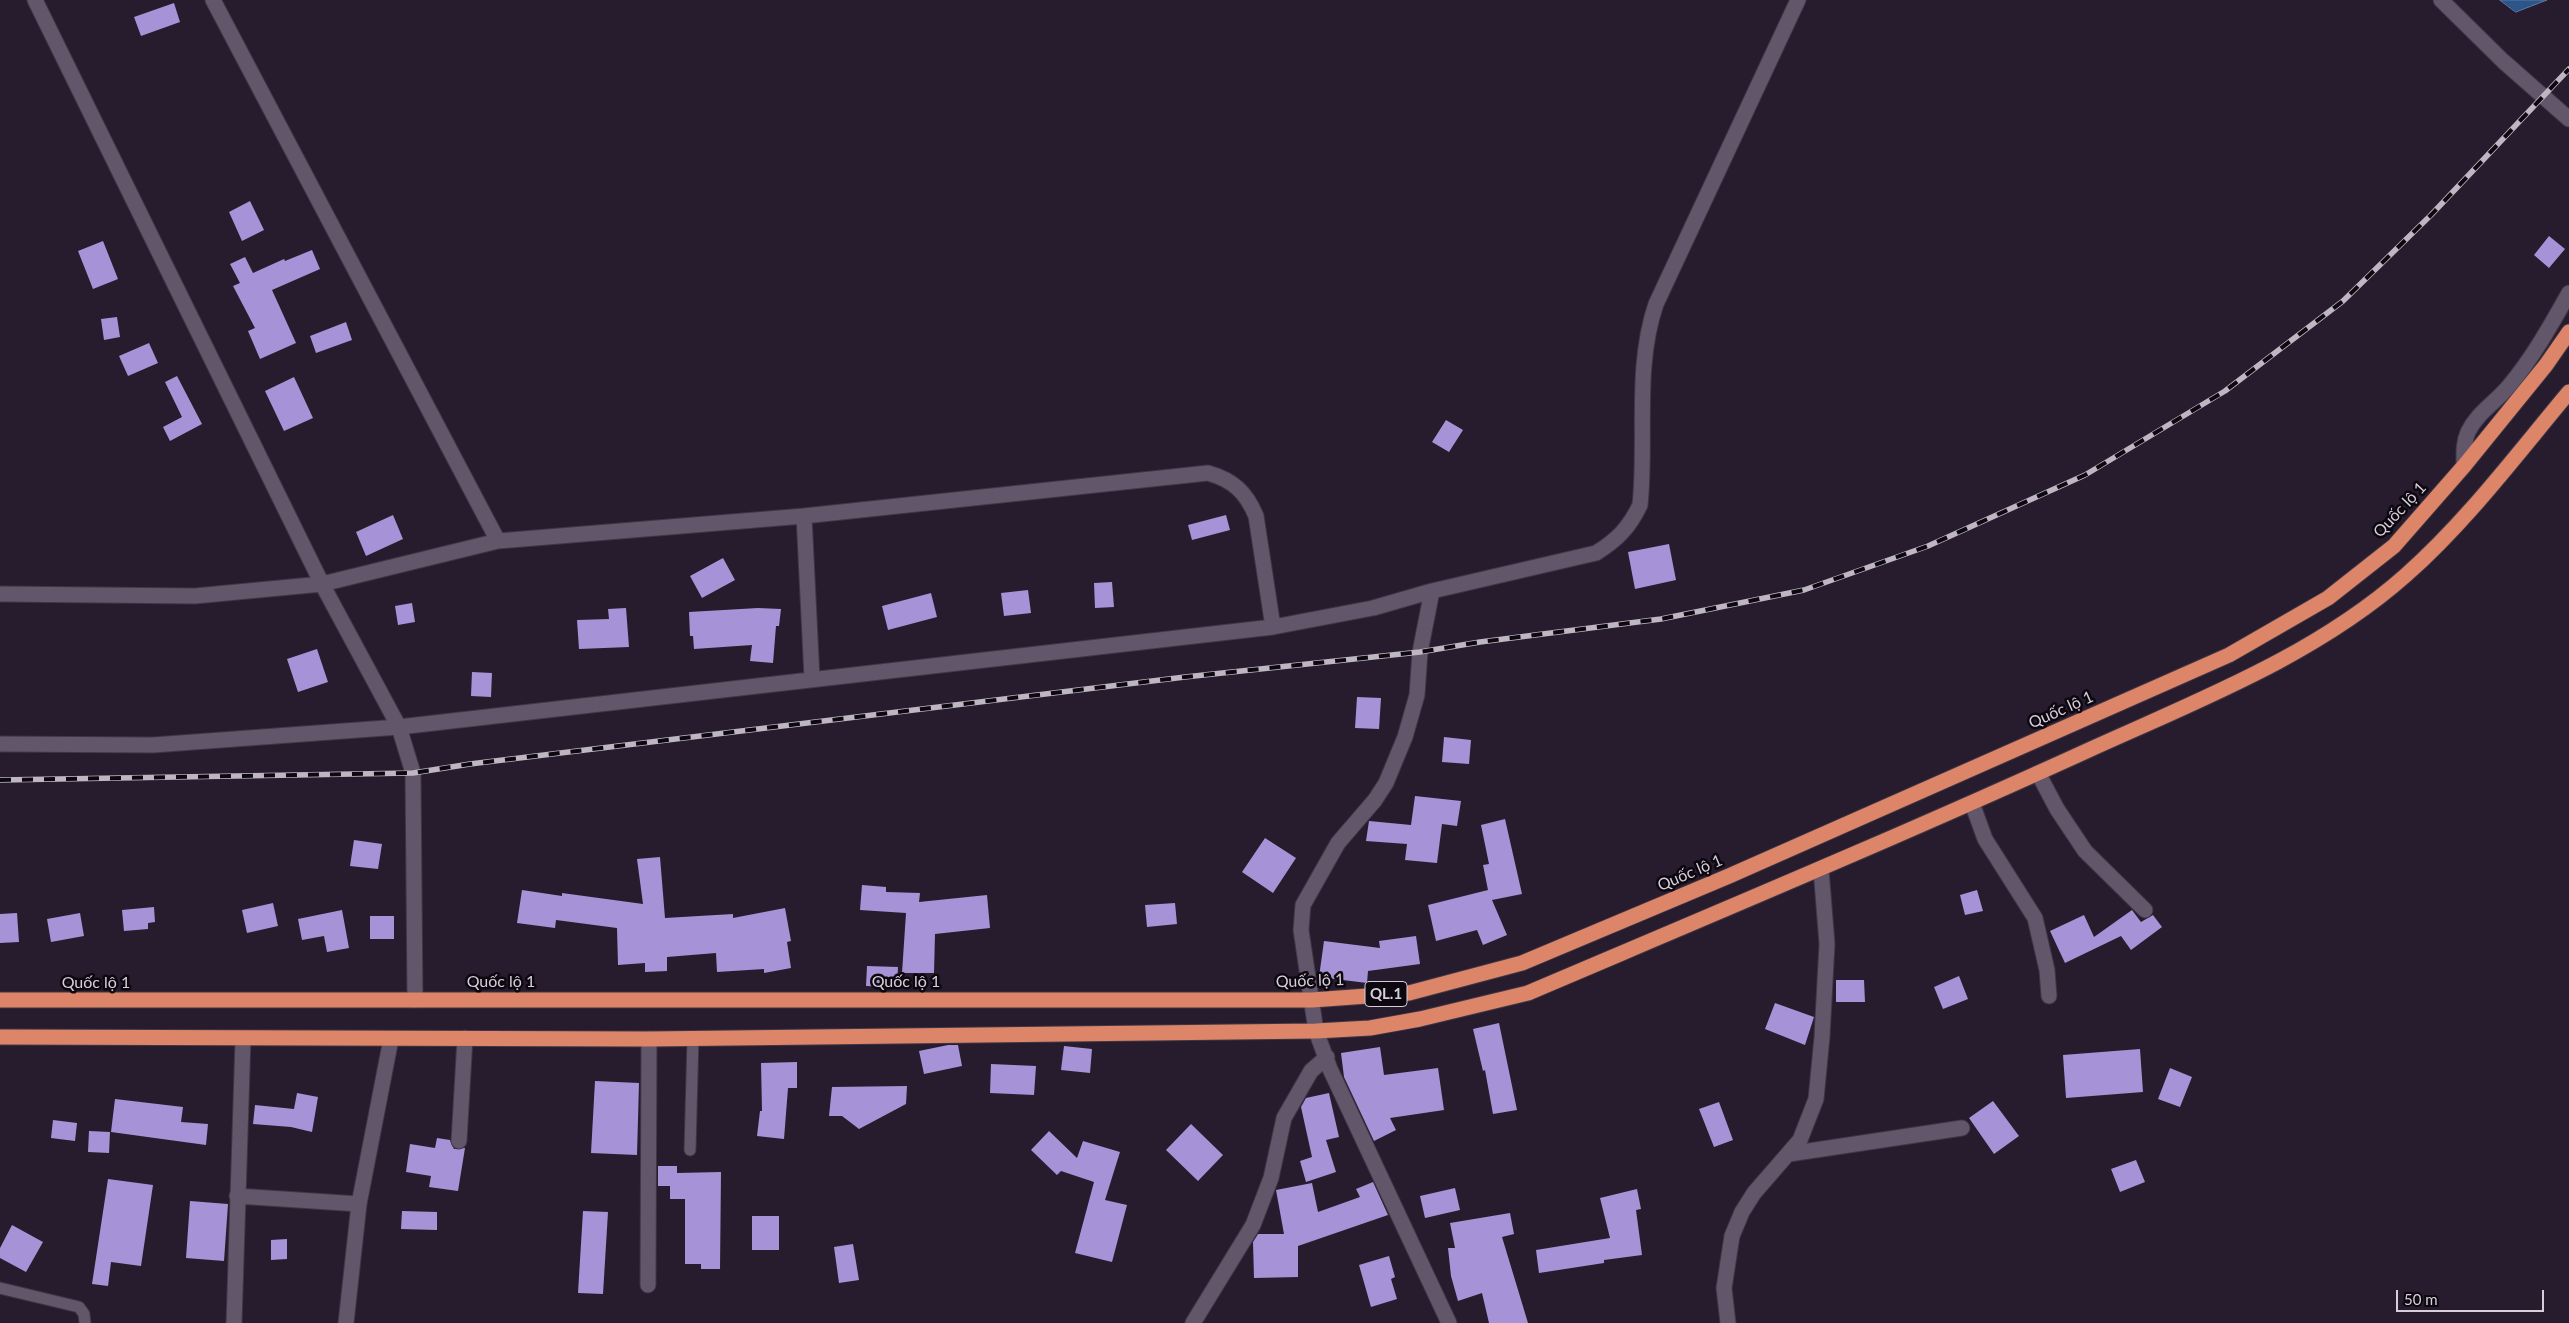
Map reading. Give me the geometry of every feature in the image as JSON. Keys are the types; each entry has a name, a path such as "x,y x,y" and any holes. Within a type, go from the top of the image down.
{"highway":[{"name":"Quốc lộ 1","path":"0,1000 1312,1000 1409,992 1522,963 1729,876 2229,655 2328,598 2394,546 2464,466 2546,366 2569,332"},
{"name":"QL.1","path":"0,1037 649,1039 1316,1031 1370,1028 1420,1019 1528,993 1972,803 2201,699 2291,654 2352,615 2405,576 2483,495 2569,392"}],"street":[{"path":"35,0 322,584 398,727 413,773 415,1000"},
{"path":"213,0 498,541"},
{"path":"0,744 152,745 398,727 812,678 1273,627 1365,610 1432,591 1596,553 1616,541 1632,523 1640,506 1644,354 1650,322 1798,0"},
{"path":"2441,0 2504,61 2569,119"},
{"path":"2464,466 2464,449 2468,432 2486,408 2508,386 2552,324 2569,293"},
{"path":"0,594 195,596 322,584 498,541 804,516 1208,473 1233,483 1250,502 1256,516 1273,627"},
{"path":"804,516 812,678"},
{"path":"1432,591 1420,652 1417,695 1404,737 1386,783 1375,800 1338,843 1303,905 1301,930 1316,1031 1334,1078 1449,1323"},
{"path":"2038,773 2057,809 2085,852 2145,910"},
{"path":"1972,803 1985,839 2035,918 2047,970 2049,996"},
{"path":"1728,1323 1724,1288 1732,1236 1742,1212 1754,1193 1789,1154 1806,1127 1818,1087 1827,944 1821,869"},
{"path":"459,1141 465,1038"},
{"path":"234,1323 243,1039"},
{"path":"346,1323 359,1204 391,1039"},
{"path":"648,1285 649,1039"},
{"path":"1192,1323 1253,1226 1271,1178 1284,1118 1312,1071 1327,1057"},
{"path":"1789,1154 1962,1128"},
{"path":"237,1196 359,1204"}],"lane":[{"path":"690,1150 693,1038"},
{"path":"0,1288 79,1307 84,1314 85,1323"}],"water":[{"path":"2500,0 2547,0 2516,12"}],"building":[{"path":"174,3 180,22 141,36 134,17"},
{"path":"250,201 264,230 242,241 229,212"},
{"path":"2549,236 2565,249 2549,268 2534,255"},
{"path":"103,241 118,279 93,289 78,251"},
{"path":"312,250 320,269 272,290 296,343 260,359 248,331 255,328 233,286 240,283 230,264 245,257 253,273 284,259 285,261"},
{"path":"117,317 120,337 104,340 101,319"},
{"path":"346,322 352,340 316,353 310,336"},
{"path":"149,343 158,363 128,376 119,356"},
{"path":"177,376 202,424 170,441 163,427 182,417 165,382"},
{"path":"294,377 313,418 284,431 265,391"},
{"path":"1446,420 1463,430 1449,452 1432,442"},
{"path":"393,515 403,539 366,556 356,532"},
{"path":"1226,515 1230,530 1192,540 1188,525"},
{"path":"1669,544 1676,580 1635,589 1628,552"},
{"path":"723,558 735,580 702,598 690,576"},
{"path":"1112,582 1114,607 1095,608 1094,583"},
{"path":"1028,590 1031,613 1004,616 1001,593"},
{"path":"931,593 937,617 888,630 882,606"},
{"path":"412,603 415,622 398,625 395,606"},
{"path":"626,608 629,647 579,649 577,620 609,619 608,609"},
{"path":"758,608 781,609 779,626 776,626 773,663 750,661 752,645 694,649 693,636 690,636 689,612"},
{"path":"317,649 328,682 298,692 287,659"},
{"path":"472,672 492,673 491,697 471,696"},
{"path":"1357,697 1381,698 1379,729 1355,728"},
{"path":"1444,737 1471,740 1469,764 1442,762"},
{"path":"1415,796 1461,801 1457,826 1442,824 1437,863 1405,860 1407,844 1366,841 1369,821 1411,825"},
{"path":"1505,819 1522,894 1492,900 1507,935 1483,945 1477,930 1436,941 1428,905 1488,890 1483,865 1489,864 1481,825"},
{"path":"1265,838 1296,858 1273,893 1242,872"},
{"path":"354,840 382,844 378,869 350,866"},
{"path":"660,857 665,918 733,914 733,918 785,908 791,941 787,942 791,968 764,973 764,969 717,972 716,953 667,957 667,971 645,972 645,963 618,965 617,928 556,920 555,928 517,923 522,890 562,896 562,893 643,904 637,859"},
{"path":"862,885 886,887 886,892 920,893 919,902 987,895 990,928 935,934 934,973 902,973 906,913 860,910"},
{"path":"1977,890 1983,911 1965,915 1960,895"},
{"path":"273,903 278,926 247,933 242,910"},
{"path":"1175,903 1177,924 1147,927 1145,905"},
{"path":"154,907 155,922 148,923 148,929 124,931 122,910"},
{"path":"342,910 349,948 327,952 324,936 302,940 298,919"},
{"path":"2132,910 2141,922 2153,915 2162,927 2131,950 2121,936 2065,963 2050,931 2084,915 2094,937"},
{"path":"17,913 19,942 0,943 0,914"},
{"path":"80,913 84,936 51,942 47,919"},
{"path":"370,916 394,916 394,939 370,939"},
{"path":"1416,936 1420,964 1368,971 1367,983 1319,977 1324,941 1380,948 1379,941"},
{"path":"867,966 898,967 897,987 866,986"},
{"path":"1959,976 1968,999 1943,1009 1934,987"},
{"path":"1836,980 1864,980 1865,1002 1836,1002"},
{"path":"1775,1003 1814,1017 1805,1045 1765,1029"},
{"path":"1499,1023 1517,1110 1493,1114 1485,1070 1483,1071 1473,1029"},
{"path":"948,1045 958,1045 962,1066 924,1074 919,1051"},
{"path":"1064,1046 1092,1049 1090,1073 1061,1070"},
{"path":"1380,1047 1384,1075 1438,1068 1444,1110 1390,1118 1396,1130 1374,1141 1344,1077 1341,1053"},
{"path":"2140,1049 2143,1092 2066,1098 2063,1055"},
{"path":"797,1062 797,1088 788,1088 784,1139 757,1136 760,1111 762,1111 761,1063"},
{"path":"991,1064 1036,1066 1034,1095 990,1093"},
{"path":"2170,1068 2192,1077 2180,1107 2158,1099"},
{"path":"595,1081 639,1083 637,1155 591,1153"},
{"path":"907,1086 906,1104 859,1129 842,1116 829,1116 832,1087"},
{"path":"297,1093 318,1097 312,1132 291,1127 253,1124 255,1105 294,1109"},
{"path":"1329,1093 1339,1137 1326,1140 1336,1172 1306,1182 1300,1161 1312,1157 1301,1107 1306,1098"},
{"path":"115,1099 183,1107 181,1122 208,1124 206,1145 111,1132"},
{"path":"1993,1101 2019,1136 1994,1154 1969,1118"},
{"path":"1719,1102 1733,1140 1714,1147 1699,1109"},
{"path":"53,1120 77,1123 75,1141 51,1138"},
{"path":"1191,1124 1223,1155 1198,1181 1166,1150"},
{"path":"89,1131 110,1132 109,1153 88,1152"},
{"path":"1049,1131 1077,1158 1083,1141 1120,1152 1105,1200 1127,1205 1112,1262 1075,1253 1094,1182 1061,1171 1057,1175 1031,1150"},
{"path":"437,1138 450,1140 454,1149 465,1148 458,1191 429,1187 431,1176 406,1172 410,1144 435,1148"},
{"path":"2136,1160 2145,1182 2120,1192 2111,1169"},
{"path":"658,1166 677,1166 677,1173 721,1172 720,1269 701,1269 701,1264 685,1264 685,1199 670,1199 670,1186 658,1186"},
{"path":"108,1179 153,1185 141,1266 111,1262 108,1286 92,1284"},
{"path":"1373,1182 1388,1215 1298,1246 1298,1277 1254,1278 1253,1242 1258,1234 1284,1234 1276,1190 1312,1183 1318,1212 1360,1197 1356,1189"},
{"path":"1455,1188 1460,1210 1425,1218 1420,1196"},
{"path":"1637,1189 1641,1209 1636,1210 1642,1255 1604,1260 1604,1263 1539,1273 1536,1250 1610,1238 1600,1198"},
{"path":"190,1201 228,1204 224,1261 186,1258"},
{"path":"402,1211 437,1212 437,1230 401,1229"},
{"path":"583,1211 608,1212 603,1294 578,1293"},
{"path":"1510,1213 1514,1234 1502,1237 1528,1323 1489,1323 1482,1293 1458,1301 1451,1276 1448,1248 1455,1248 1450,1223"},
{"path":"752,1216 779,1216 779,1250 752,1250"},
{"path":"12,1225 43,1242 26,1272 0,1258 0,1248"},
{"path":"287,1239 287,1259 271,1260 271,1240"},
{"path":"853,1244 859,1280 839,1283 834,1247"},
{"path":"1389,1256 1395,1277 1391,1279 1397,1299 1371,1307 1359,1265"}],"railway":[{"path":"0,780 413,773 470,764 1185,677 1420,652 1480,642 1661,619 1804,590 1928,546 2085,475 2225,391 2343,301 2431,215 2569,69"}]}
